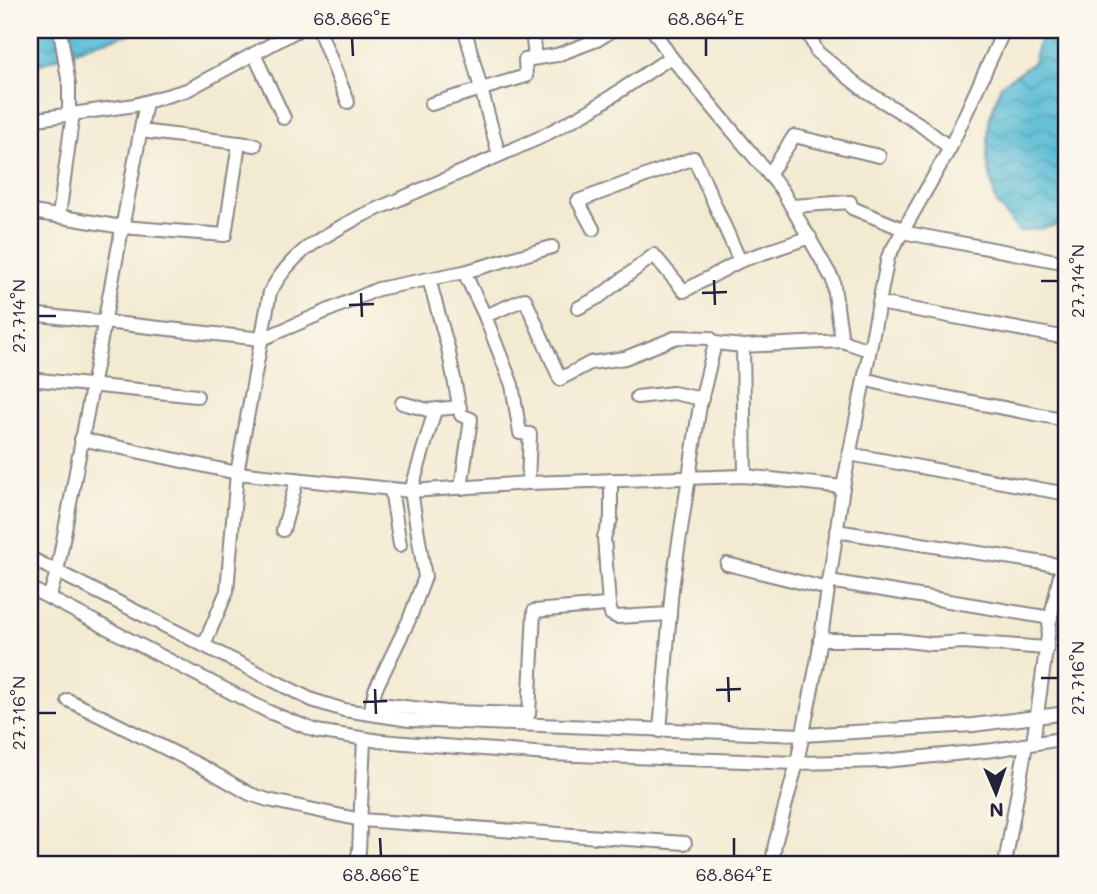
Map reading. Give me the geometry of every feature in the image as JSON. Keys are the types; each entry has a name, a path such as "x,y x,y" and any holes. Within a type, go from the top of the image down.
{"street":[{"path":"59,216 71,114 60,30"},
{"path":"30,120 146,102 187,90 298,30"},
{"path":"318,30 348,102"},
{"path":"465,30 479,90 499,155"},
{"path":"532,30 535,58"},
{"path":"431,104 526,76 525,60 557,55 597,40 613,30"},
{"path":"653,30 671,57 792,206 833,280 842,341"},
{"path":"807,30 817,52 864,90 918,123 950,148"},
{"path":"772,864 797,763 820,640 843,486 888,257 950,148 1004,30"},
{"path":"254,54 284,118"},
{"path":"204,645 227,591 237,473 270,292 282,270 314,243 361,216 539,138 591,110 671,57"},
{"path":"49,598 57,572 146,102"},
{"path":"141,131 255,145"},
{"path":"769,175 794,136 879,156"},
{"path":"33,212 122,227 225,235 239,143"},
{"path":"593,229 578,201 694,158 740,261"},
{"path":"792,206 850,202 852,208 903,230 1067,263"},
{"path":"578,308 599,297 654,254 684,291 740,261 810,237"},
{"path":"30,314 103,324 262,339 378,289 464,272 552,247"},
{"path":"464,272 485,316 512,385 520,433 530,434 528,483"},
{"path":"429,279 448,348 461,415 471,419 461,488"},
{"path":"485,316 525,299 560,379 590,363 625,358 677,337 710,338 715,343 743,346 842,341 869,350"},
{"path":"879,303 1067,338"},
{"path":"660,731 672,588 702,400 715,343"},
{"path":"743,346 745,476"},
{"path":"30,379 197,396"},
{"path":"864,379 1067,420"},
{"path":"637,397 673,393 702,400"},
{"path":"402,403 435,410 460,407"},
{"path":"372,708 375,690 409,620 425,577 411,491 435,410"},
{"path":"81,439 237,473 411,491 528,483 745,476 843,486"},
{"path":"849,454 1067,494"},
{"path":"284,530 297,479"},
{"path":"611,480 611,519 604,537 611,614 617,617 670,614"},
{"path":"391,489 400,545"},
{"path":"836,531 1064,566"},
{"path":"1005,864 1029,744 1038,717 1051,618 1067,543"},
{"path":"30,558 312,699 344,710 372,708 529,714 534,611 609,605"},
{"path":"727,564 828,585 1051,618"},
{"path":"30,588 269,712 316,731 365,739 548,754 797,763 884,761 1067,738"},
{"path":"820,640 898,640 932,644 963,642 1047,648"},
{"path":"68,700 203,767 250,794 268,800 361,820 685,843"},
{"path":"372,708 410,720 802,736 973,725 1067,713"},
{"path":"356,864 365,739"}],"water":[{"path":"30,30 144,30 97,43 30,68"},
{"path":"1042,30 1057,30 1067,35 1067,224 1019,232 996,202 987,161 989,120 1001,85 1033,63"}]}
